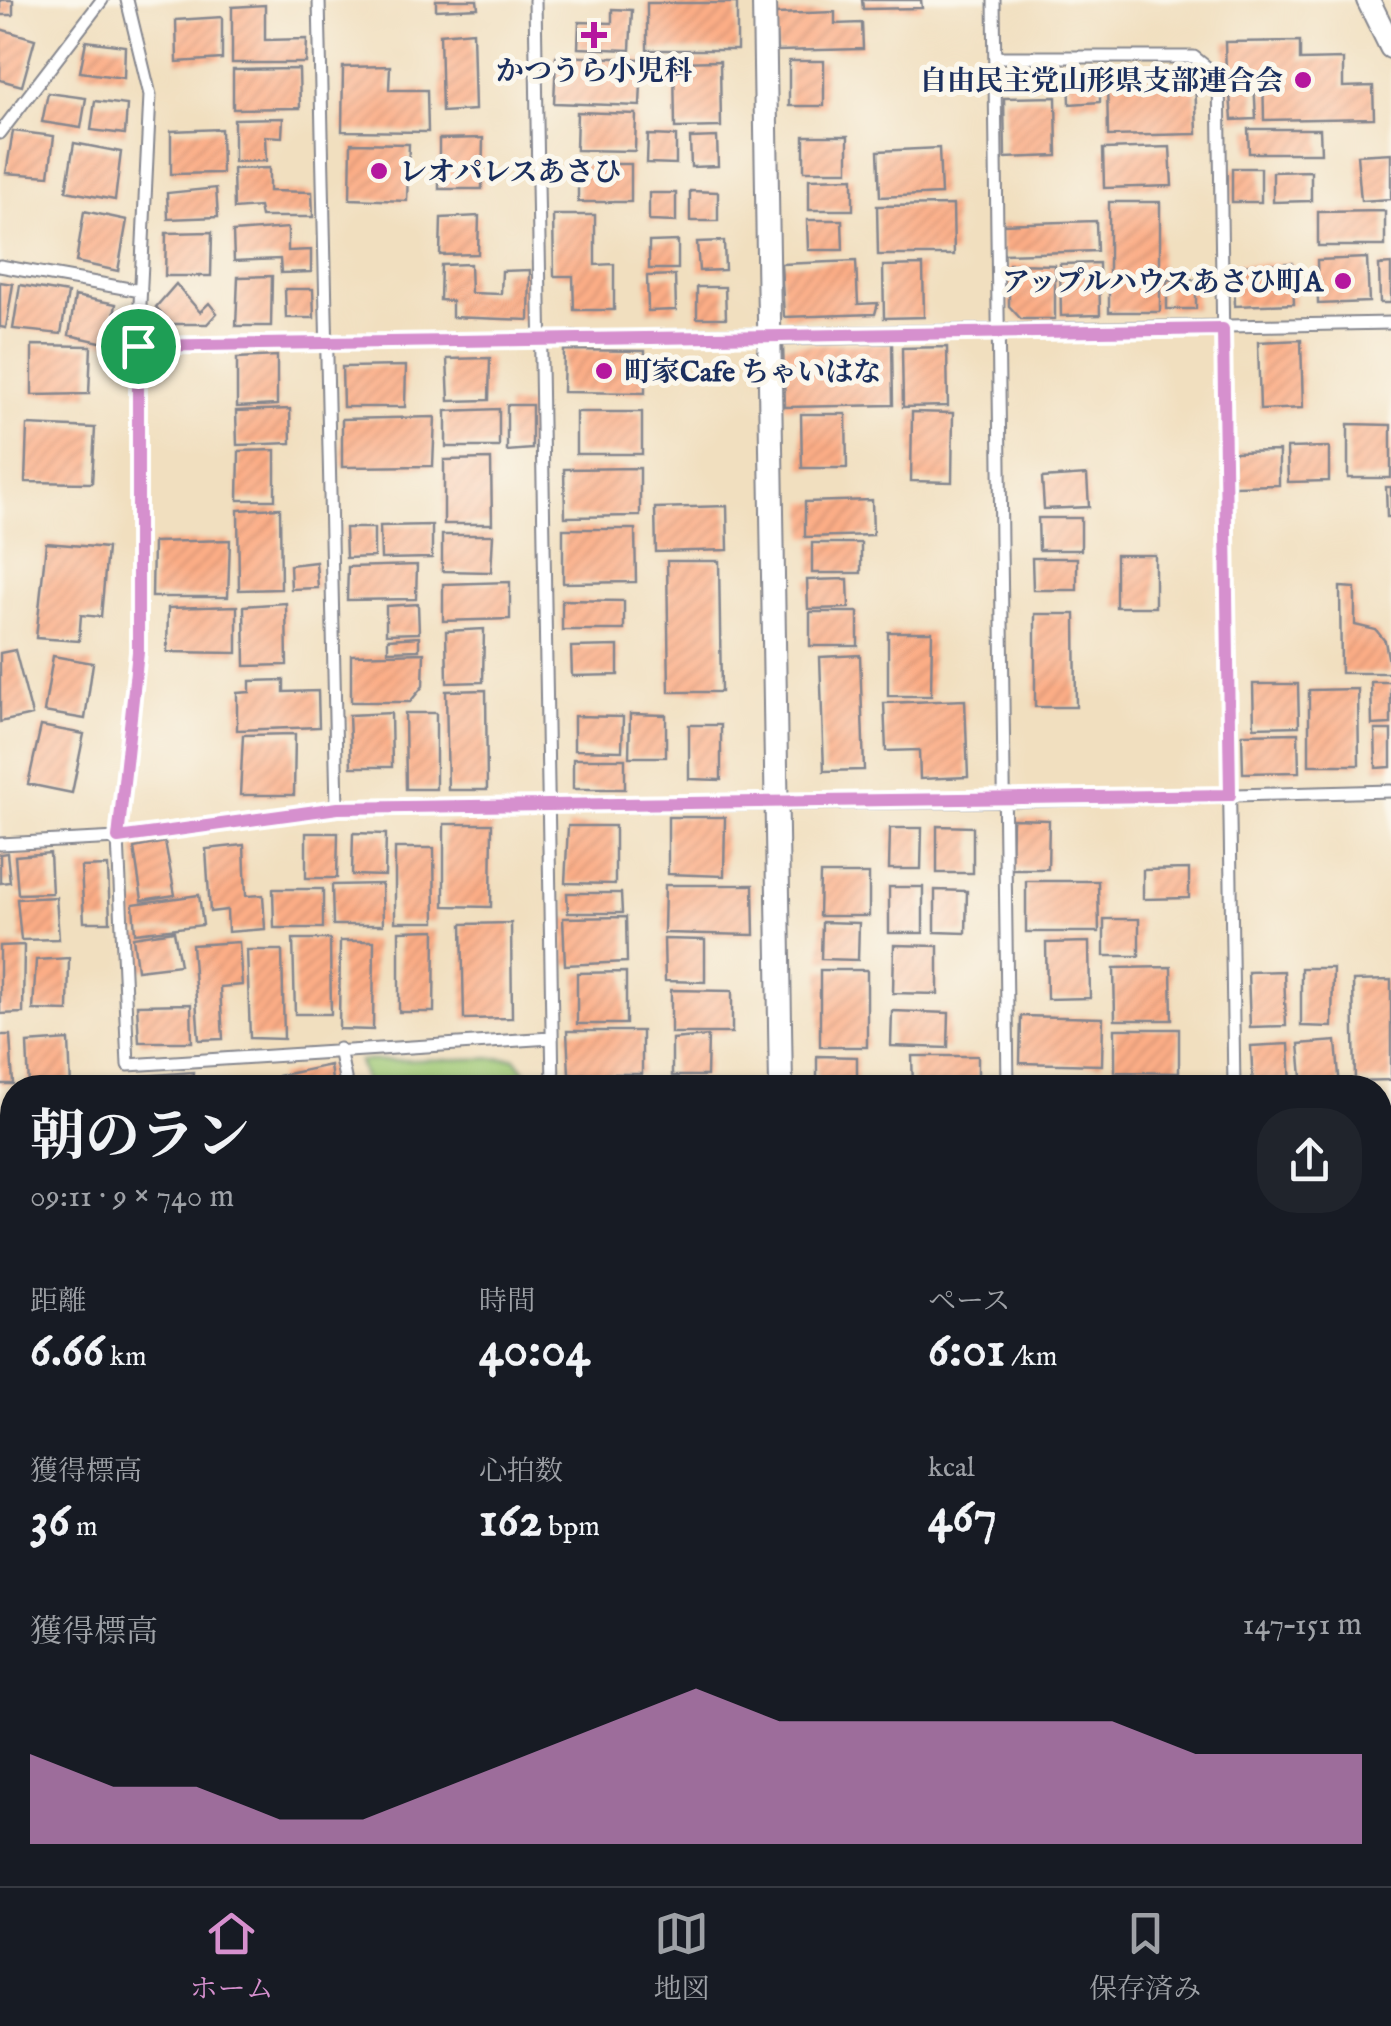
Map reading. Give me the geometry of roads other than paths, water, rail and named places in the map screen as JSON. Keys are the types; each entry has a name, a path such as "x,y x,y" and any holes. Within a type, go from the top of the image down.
{"street":[{"path":"764,0 782,1075"},
{"path":"1368,0 1391,47"}],"lane":[{"path":"0,134 102,0"},
{"path":"127,0 150,94 138,346 138,652 118,838 128,1064 551,1038"},
{"path":"318,0 338,808"},
{"path":"535,0 552,1075"},
{"path":"994,0 995,331 1008,1075"},
{"path":"996,58 1194,57 1219,77 1234,1075"},
{"path":"0,266 141,291"},
{"path":"138,346 543,337 768,338 1391,323"},
{"path":"0,844 118,838 338,808 1003,801 1391,790"},
{"path":"339,1050 345,1075"}],"place":[{"name":"かつうら小児科","path":"594,35"},
{"name":"自由民主党山形県支部連合会","path":"1303,80"},
{"name":"レオパレスあさひ","path":"379,171"},
{"name":"アップルハウスあさひ町A","path":"1343,281"},
{"name":"町家Cafe ちゃいはな","path":"604,371"}]}
